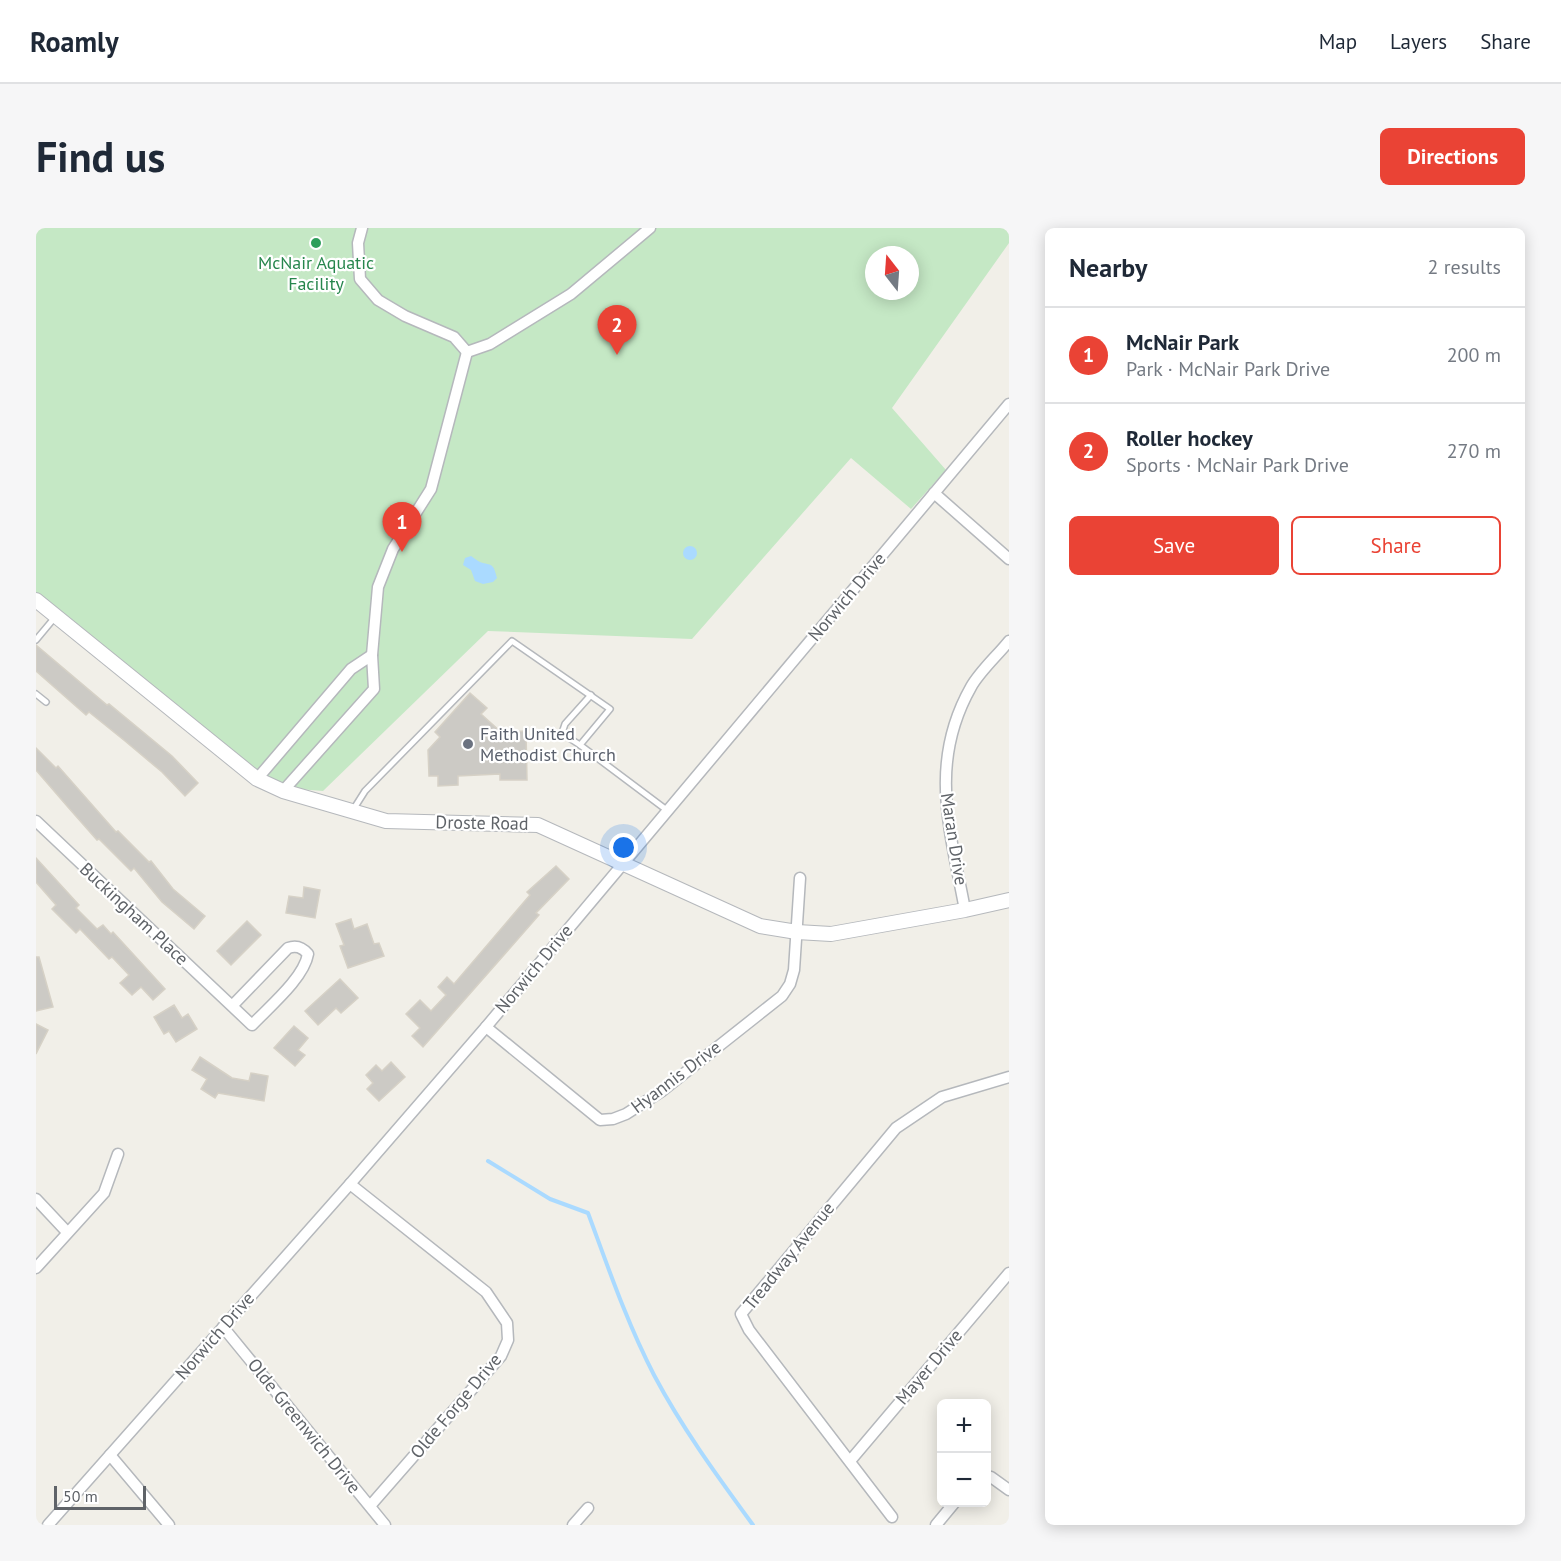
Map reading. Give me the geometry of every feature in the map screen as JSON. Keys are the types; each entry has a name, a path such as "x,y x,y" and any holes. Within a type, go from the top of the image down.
{"street":[{"path":"362,228 358,243 360,279 378,300 405,316 454,337 467,352"},
{"path":"467,352 490,344 571,294 650,228"},
{"path":"283,791 374,689 372,655 378,587 393,549 431,489 467,352"},
{"name":"Norwich Drive","path":"48,1525 486,1027 1009,404"},
{"path":"934,493 1009,559"},
{"name":"Droste Road","path":"36,600 257,779 283,791 386,821 538,825 760,926 797,932 831,934 1009,900"},
{"name":"Maran Drive","path":"965,910 946,808 945,770 952,731 972,686 1009,641"},
{"path":"257,779 351,669 372,655"},
{"name":"Buckingham Place","path":"36,821 252,1025 296,977 306,964 308,954 303,948 293,946 288,948 232,1006"},
{"name":"Hyannis Drive","path":"486,1027 600,1120 613,1119 626,1114 662,1091 782,996 790,984 794,970 800,878"},
{"name":"Treadway Avenue","path":"892,1517 749,1330 741,1314 896,1128 942,1097 1009,1077"},
{"path":"36,1268 104,1193 118,1154"},
{"name":"Olde Forge Drive","path":"350,1184 486,1292 507,1323 508,1340 501,1356 370,1506"},
{"path":"36,1198 68,1232"},
{"name":"Mayer Drive","path":"850,1461 1009,1273"},
{"name":"Olde Greenwich Drive","path":"223,1326 385,1525"},
{"path":"111,1455 169,1525"},
{"path":"991,1477 1009,1490"},
{"path":"936,1525 952,1507"},
{"path":"573,1525 588,1508"}],"lane":[{"path":"36,640 56,616"},
{"path":"352,811 365,791 512,641 610,709 580,745"},
{"path":"36,694 46,702"},
{"path":"591,695 565,724 563,729 566,736 668,811"}],"green space":[{"path":"36,228 1009,228 1009,243 892,408 946,470 911,509 851,458 692,639 488,631 323,791 273,787 36,596"}],"water":[{"path":"687,546 693,546 697,553 693,560 687,560 683,556 683,550"},
{"path":"471,556 493,567 497,578 493,582 483,584 475,581 471,570 463,565 465,558"}],"building":[{"path":"36,645 172,756 198,783 185,796 162,772 125,741 89,712 86,715 36,671"},
{"path":"470,693 487,708 481,714 501,732 526,731 527,780 500,780 500,774 458,776 458,785 438,786 438,776 429,776 428,750 440,737 435,732"},
{"path":"36,748 56,768 58,766 116,832 118,831 149,862 151,861 173,889 205,916 194,929 162,902 134,868 131,871 99,839 97,840 67,806 36,770"},
{"path":"36,858 79,905 76,908 97,929 103,925 111,934 113,932 165,989 153,1000 141,987 132,995 120,983 129,975 112,957 109,959 80,929 76,933 52,909 56,905 36,882"},
{"path":"556,866 569,879 536,913 539,915 423,1047 412,1036 420,1028 406,1014 420,1000 431,1011 446,995 438,987 447,977 454,984 530,895 527,892"},
{"path":"304,887 320,890 315,918 286,913 289,896 303,898"},
{"path":"351,919 354,929 367,924 374,944 379,943 384,956 348,968 340,946 344,945 336,924"},
{"path":"247,921 261,935 231,965 217,951"},
{"path":"36,957 39,957 53,1007 36,1011"},
{"path":"340,979 358,998 341,1013 336,1008 318,1025 305,1011"},
{"path":"174,1005 182,1018 188,1014 197,1029 176,1042 169,1031 164,1034 154,1017"},
{"path":"36,1024 48,1030 36,1054"},
{"path":"294,1026 308,1038 298,1050 305,1055 295,1066 274,1048"},
{"path":"200,1057 232,1078 249,1081 251,1073 268,1076 264,1101 218,1093 215,1098 201,1089 207,1079 192,1070"},
{"path":"391,1062 405,1077 379,1101 367,1089 373,1083 366,1075 376,1065 382,1071"}],"waterway":[{"path":"488,1161 550,1199 588,1213 627,1315 654,1375 688,1433 753,1525"}],"place":[{"name":"McNair Aquatic Facility","path":"316,243"},
{"name":"Roller hockey","path":"617,355"},
{"name":"McNair Park","path":"402,552"},
{"name":"Faith United Methodist Church","path":"468,744"}]}
